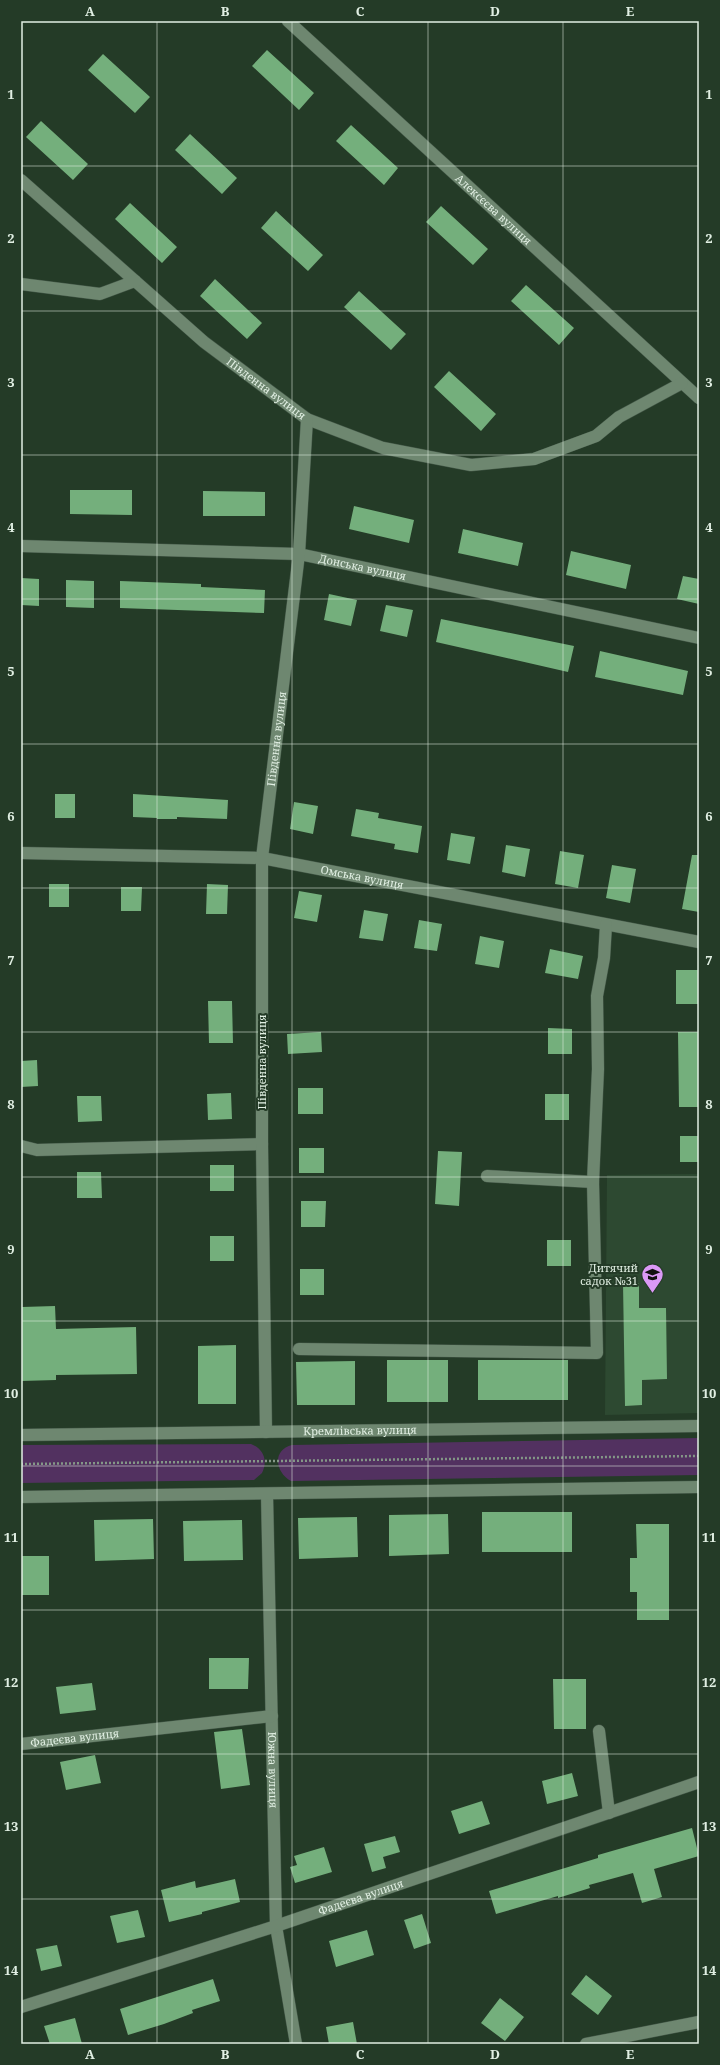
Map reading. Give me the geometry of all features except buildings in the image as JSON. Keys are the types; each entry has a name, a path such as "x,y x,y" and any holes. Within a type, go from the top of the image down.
{"street":[{"name":"Алексєєва вулиця","path":"288,21 699,398"},
{"name":"Південна вулиця","path":"21,180 204,342 307,419 299,554 262,858 262,1144 266,1432"},
{"path":"21,284 100,294 135,281"},
{"path":"307,419 383,448 471,465 534,459 596,436 619,417 682,383"},
{"name":"Донська вулиця","path":"21,546 299,554 699,638"},
{"name":"Омська вулиця","path":"21,852 262,858 699,942"},
{"path":"299,1349 597,1353 593,1182 598,1069 597,996 604,958 606,925"},
{"path":"21,1146 37,1150 262,1144"},
{"path":"487,1176 593,1182"},
{"name":"Кремлівська вулиця","path":"21,1435 699,1426"},
{"path":"21,1497 699,1487"},
{"name":"Южна вулиця","path":"266,1494 276,1926 296,2044"},
{"name":"Фадеєва вулиця","path":"21,1744 272,1716"},
{"path":"599,1731 609,1813"},
{"name":"Фадеєва вулиця","path":"21,2007 276,1926 699,1782"},
{"path":"586,2044 699,2022"}],"path":[{"path":"21,1464 699,1456"}],"shaded area":[{"name":"Дитячий садок №31","path":"699,1174 699,1413 605,1415 607,1175"},
{"path":"699,1438 699,1475 291,1481 282,1472 278,1462 281,1451 292,1445"},
{"path":"251,1444 262,1452 265,1460 262,1473 254,1480 21,1483 21,1445"}],"place":[{"name":"Дитячий садок №31","path":"653,1294"}]}
